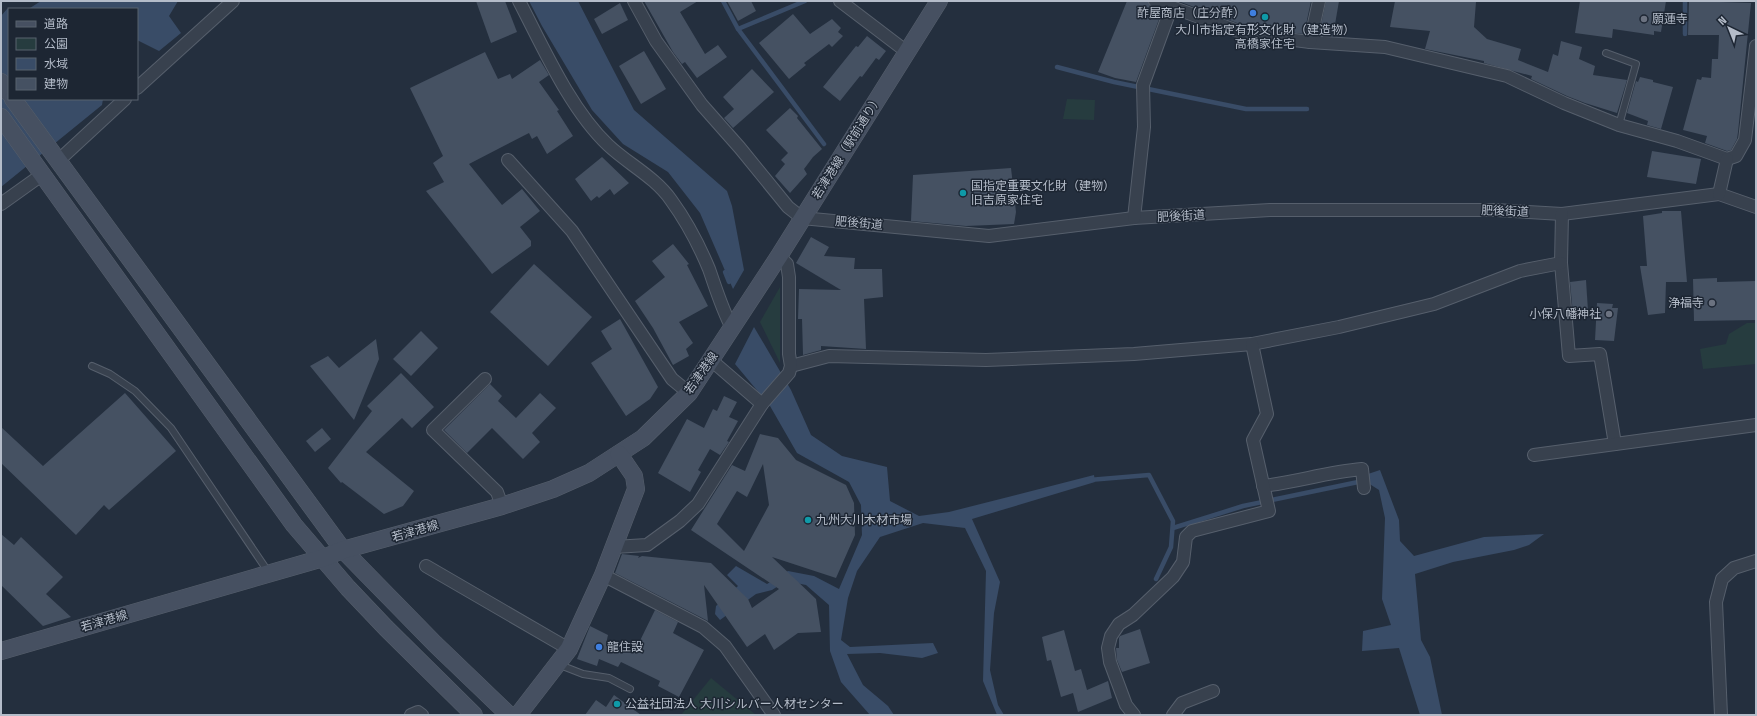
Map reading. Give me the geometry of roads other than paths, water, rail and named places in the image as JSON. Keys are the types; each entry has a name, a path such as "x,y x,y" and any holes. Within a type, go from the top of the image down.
{"street":[{"path":"138,87 233,1"},
{"path":"518,1 568,92 590,125 608,145 653,180 681,214 696,240 709,269 722,307 736,323"},
{"path":"634,1 656,41 702,105 740,148 788,207 802,218"},
{"path":"840,1 907,52"},
{"name":"若津港線（駅前通り）","path":"754,294 939,1"},
{"path":"1310,42 1319,1"},
{"path":"1134,218 1144,127 1143,88 1163,4 1246,34 1310,42 1384,47 1507,76 1564,103 1620,125 1678,140 1727,159 1736,156 1751,142 1756,46"},
{"path":"1,82 8,92"},
{"path":"14,100 343,550 435,644 509,715"},
{"path":"56,158 124,100"},
{"path":"1,117 294,525 348,588 474,715"},
{"path":"1727,159 1719,194 1756,207"},
{"path":"508,160 572,231 672,379 689,393"},
{"path":"1,204 40,171"},
{"name":"肥後街道","path":"802,218 989,236 1134,218 1270,210 1496,210 1562,214 1719,194"},
{"path":"1562,214 1562,263 1569,356 1600,354 1615,444"},
{"path":"779,256 787,264 789,277 790,369"},
{"path":"614,547 647,544 680,521 698,504 762,404 790,369 829,356 986,360 1134,354 1252,344 1339,327 1434,304 1520,271 1562,263"},
{"name":"若津港線","path":"1,651 269,572 323,558 343,550 502,506 553,489 589,473 643,438 689,393 754,294"},
{"path":"1134,715 1126,705 1110,662 1108,648 1111,636 1119,624 1133,615 1173,577 1183,562 1186,537 1192,531 1269,511 1253,440 1267,414 1252,344"},
{"path":"711,360 762,404"},
{"path":"485,379 434,430 497,492 502,506"},
{"path":"1534,455 1756,425"},
{"path":"518,715 569,649 603,576 636,489 634,476 619,454"},
{"path":"1263,489 1347,470 1362,469 1363,483"},
{"path":"1721,715 1716,602 1722,579 1734,568 1756,561"},
{"path":"426,566 569,649"},
{"path":"603,576 704,627 726,646 774,715"},
{"path":"1173,715 1182,703 1213,691"},
{"path":"411,715 418,712 422,715"}],"lane":[{"path":"1606,53 1636,64 1620,125"},
{"path":"92,366 110,374 134,391 171,428 269,572"},
{"path":"558,664 583,674 609,678 630,689"}],"water":[{"path":"41,1 178,1 169,16 181,33 159,51 138,40 138,8 30,8"},
{"path":"529,1 578,1 634,110 727,191 732,206 744,270 733,289 700,213 668,172 623,144 592,110 542,26"},
{"path":"8,9 8,100 103,100 102,105 1,187 1,16"},
{"path":"754,327 791,390 811,435 842,456 887,467 890,501 919,516 949,512 1094,475 1095,482 972,519 1000,582 994,613 990,670 998,705 1004,715 997,715 983,681 986,571 965,528 923,523 880,537 857,571 848,598 841,640 850,647 933,643 938,653 922,658 880,653 847,654 863,685 888,706 894,715 870,715 841,682 830,651 829,605 806,585 786,581 772,590 756,594 720,620 715,614 716,606 738,586 727,575 736,566 767,584 788,571 814,576 839,589 862,535 861,505 849,482 797,453 770,406 735,364"},
{"path":"1380,470 1399,520 1400,541 1414,556 1484,537 1544,534 1529,545 1514,550 1453,562 1415,574 1421,640 1430,657 1442,715 1420,715 1399,648 1362,651 1363,631 1391,625 1382,599 1385,518 1379,490 1368,483 1368,474"}],"waterway":[{"path":"723,1 738,29 824,144"},
{"path":"738,29 805,1"},
{"path":"1685,1 1685,34"},
{"path":"1057,67 1114,82 1246,109 1307,109"},
{"path":"725,272 729,282"},
{"path":"1089,480 1149,475 1173,521 1171,547 1156,579"},
{"path":"1173,528 1243,506 1363,481"}],"place":[{"name":"酢屋商店（庄分酢）","path":"1253,13"},
{"name":"大川市指定有形文化財（建造物） 高橋家住宅","path":"1265,17"},
{"name":"願蓮寺","path":"1644,19"},
{"name":"国指定重要文化財（建物） 旧吉原家住宅","path":"963,193"},
{"name":"浄福寺","path":"1712,303"},
{"name":"小保八幡神社","path":"1609,314"},
{"name":"九州大川木材市場","path":"808,520"},
{"name":"龍住設","path":"599,647"},
{"name":"公益社団法人 大川シルバー人材センター","path":"617,704"}]}
